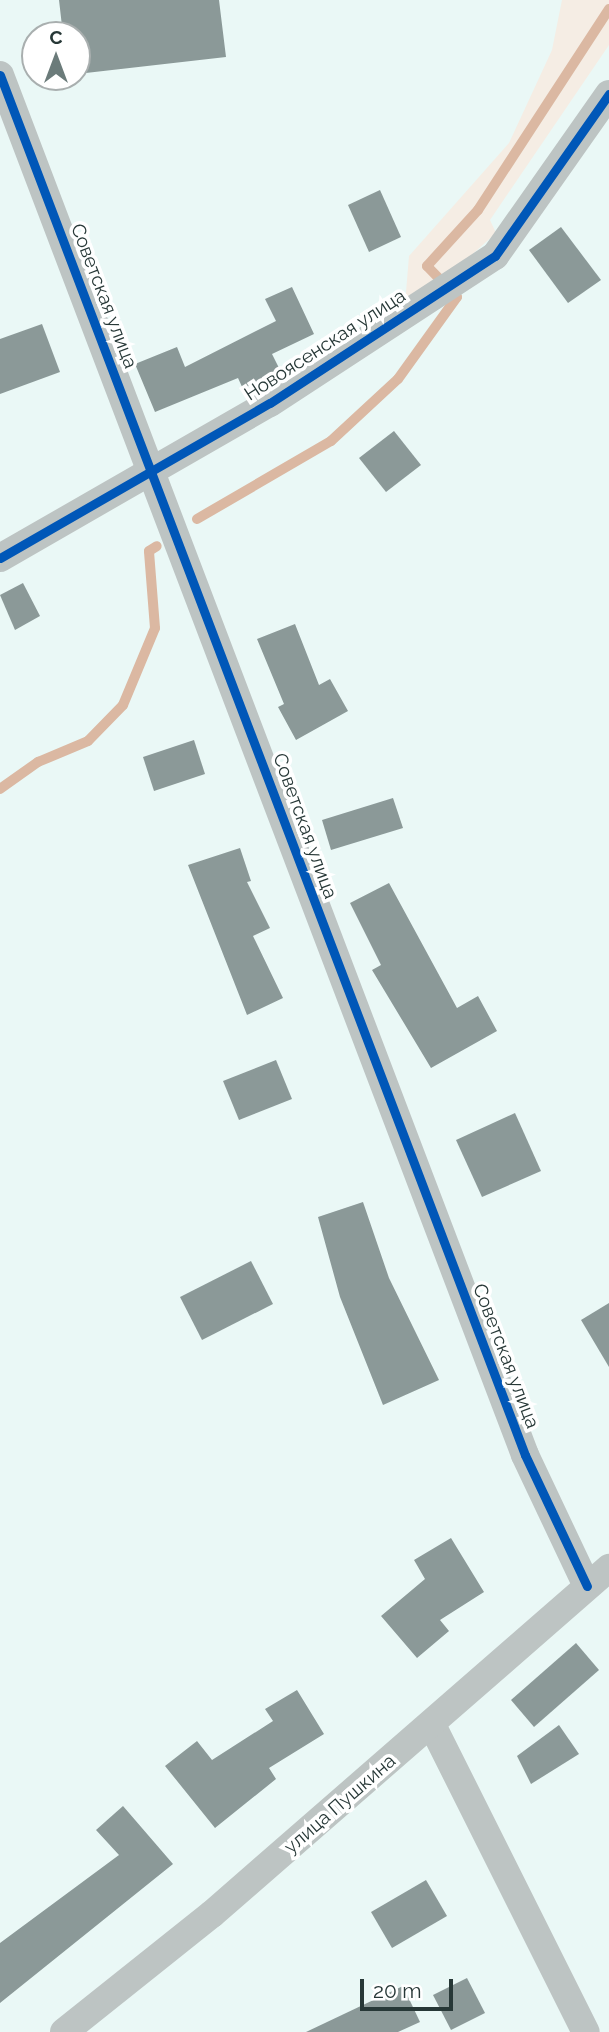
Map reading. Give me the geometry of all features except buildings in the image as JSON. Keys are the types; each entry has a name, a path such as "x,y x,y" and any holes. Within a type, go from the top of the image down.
{"street":[{"name":"Советская улица","path":"0,75 152,466 525,1455 587,1586"},
{"name":"Новоясенская улица","path":"0,558 152,466 270,403 495,256 609,94"},
{"name":"улица Пушкина","path":"64,2032 432,1725 609,1568"},
{"path":"432,1725 586,2032"}],"shaded area":[{"path":"562,0 609,0 609,45 490,220 496,233 404,316 409,256 509,143 552,50"}],"waterway":[{"path":"197,519 331,441 398,379 457,297 427,266 478,210 609,9"},
{"path":"0,789 38,762 88,741 123,705 155,628 149,551 157,546"}],"cycle path":[{"path":"0,75 525,1455 587,1586"},
{"path":"0,558 270,403 495,256 609,94"}]}
